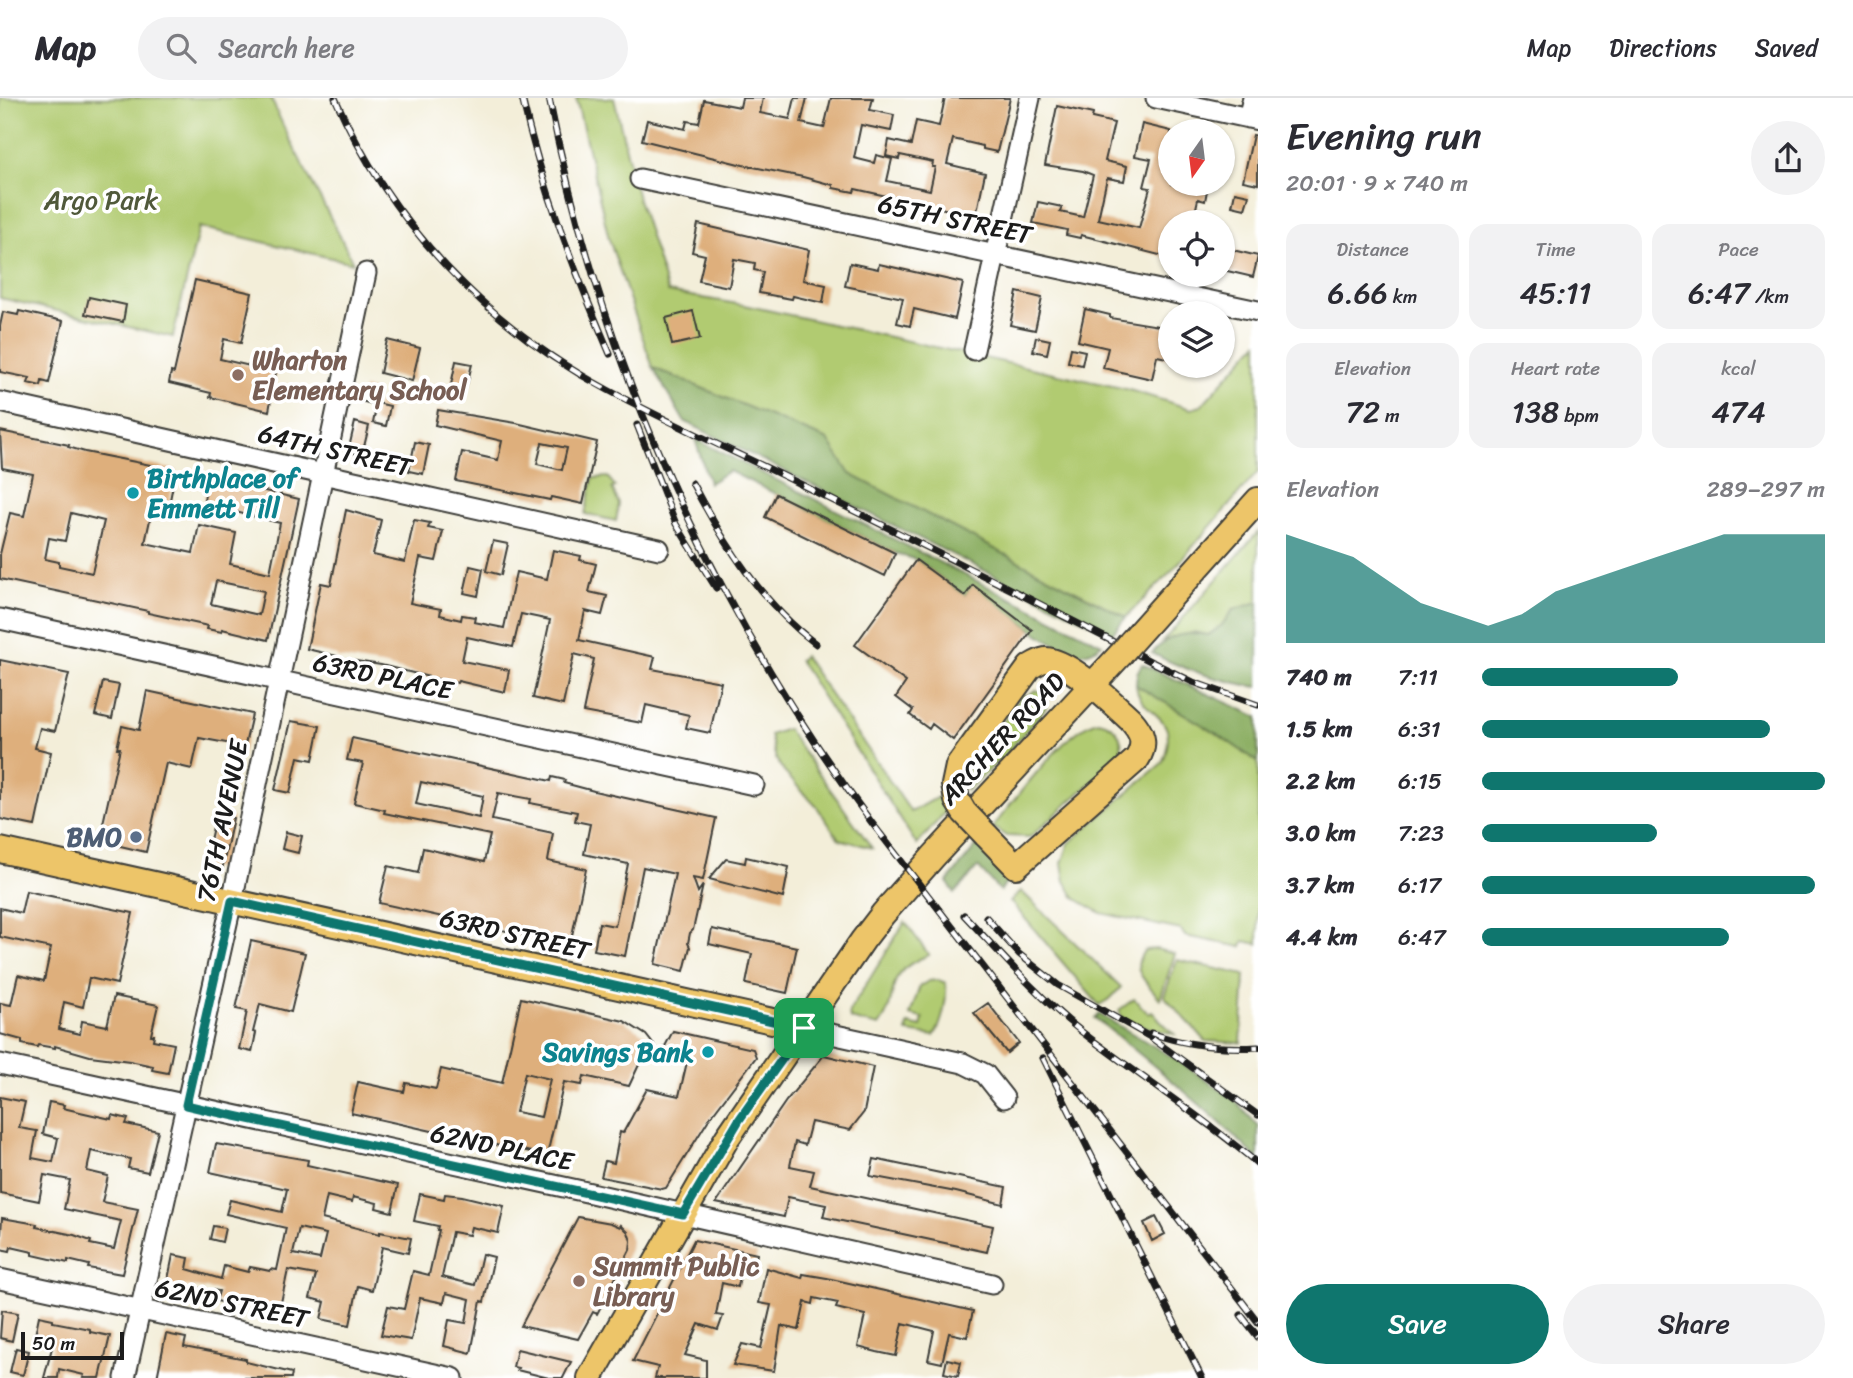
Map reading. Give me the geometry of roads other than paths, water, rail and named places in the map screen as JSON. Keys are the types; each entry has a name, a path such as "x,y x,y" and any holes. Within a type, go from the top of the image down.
{"main road":[{"name":"ARCHER ROAD","path":"590,1378 733,1129 883,914 1258,500"},
{"path":"1046,660 1056,663 1091,686 1139,729 1143,744 1137,759 1016,866 964,812 957,800 954,785 958,766 1030,667 1037,662 1046,660"},
{"name":"63RD STREET","path":"0,850 804,1028"}],"street":[{"path":"974,350 1030,98"},
{"path":"1156,98 1253,119 1253,98"},
{"name":"65TH STREET","path":"640,179 1258,311"},
{"name":"76TH AVENUE","path":"125,1378 232,901 366,273"},
{"name":"64TH STREET","path":"0,402 659,549"},
{"name":"63RD PLACE","path":"0,619 754,785"},
{"name":"63RD STREET","path":"804,1028 963,1063 985,1074 1004,1098"},
{"name":"62ND PLACE","path":"0,1064 992,1284"},
{"name":"62ND STREET","path":"0,1279 453,1378"}],"railway":[{"path":"335,98 384,187 447,267 522,335 564,364 632,403 934,550 1152,662 1193,682 1258,705"},
{"path":"522,98 539,164 560,228 610,354"},
{"path":"549,98 571,196 599,292 632,386 670,479 713,569 762,657 815,741 872,823 1258,1322"},
{"path":"637,425 676,524 716,588"},
{"path":"692,483 745,571 778,610 816,644"},
{"path":"964,915 1066,1019 1258,1164"},
{"path":"986,917 1019,954 1058,985 1150,1037 1258,1115"},
{"path":"1151,1033 1204,1045 1258,1047"},
{"path":"1043,1058 1202,1378"},
{"path":"1241,1315 1258,1337"}],"place":[{"name":"Wharton Elementary School","path":"238,375"},
{"name":"Birthplace of Emmett Till","path":"133,493"},
{"name":"BMO","path":"136,837"},
{"name":"Savings Bank","path":"708,1052"},
{"name":"Summit Public Library","path":"579,1281"}],"park label":[{"name":"Argo Park","path":"101,200"}]}
